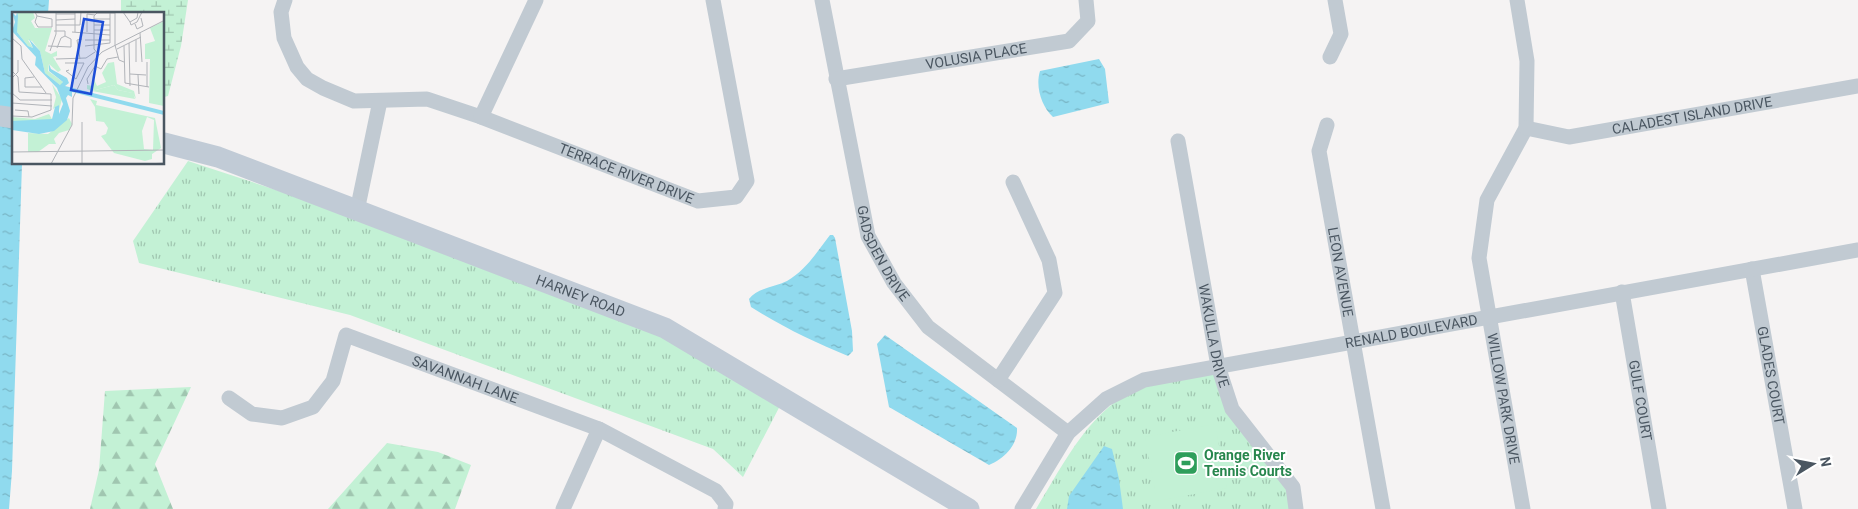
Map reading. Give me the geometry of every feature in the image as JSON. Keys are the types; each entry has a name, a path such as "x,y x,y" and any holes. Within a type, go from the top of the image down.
{"street":[{"name":"TERRACE RIVER DRIVE","path":"285,0 281,12 284,38 297,67 308,79 354,101 428,99 481,117 698,201 736,197 747,181 713,0"},
{"path":"481,117 536,0"},
{"name":"GADSDEN DRIVE","path":"822,0 868,236 894,284 928,327 1068,432"},
{"name":"VOLUSIA PLACE","path":"836,79 1070,41 1088,21 1086,0"},
{"path":"1330,56 1341,34 1335,0"},
{"name":"WILLOW PARK DRIVE","path":"1517,0 1527,61 1526,128 1487,200 1479,258 1523,509"},
{"name":"CALADEST ISLAND DRIVE","path":"1526,128 1569,137 1858,86"},
{"path":"357,211 380,101"},
{"name":"LEON AVENUE","path":"1327,125 1319,151 1383,509"},
{"name":"WAKULLA DRIVE","path":"1178,141 1218,366 1232,409 1293,487 1296,509"},
{"name":"HARNEY ROAD","path":"165,143 218,157 665,328 969,509"},
{"path":"998,380 1055,293 1049,260 1013,182"},
{"name":"RENALD BOULEVARD","path":"1022,509 1068,432 1106,399 1144,380 1858,250"},
{"name":"GLADES COURT","path":"1752,269 1795,509"},
{"name":"GULF COURT","path":"1622,292 1659,509"},
{"name":"SAVANNAH LANE","path":"229,398 252,414 282,418 313,407 332,381 346,335 599,429 716,491 726,504 725,509"},
{"path":"563,509 599,429"}],"green space":[{"path":"121,0 188,0 181,46 168,96 165,97 165,12 121,12"},
{"path":"188,161 377,223 637,320 783,400 743,477 713,449 350,315 139,263 133,241"},
{"path":"1214,371 1289,492 1292,509 1036,509 1081,437 1110,406 1127,394 1146,385"},
{"path":"191,387 155,464 173,509 90,509 99,470 105,391"},
{"name":"Orange River Tennis Courts","path":"1215,424 1227,488 1157,501 1145,437"},
{"path":"387,443 438,452 471,465 455,509 328,509"}],"water":[{"path":"0,0 49,0 48,12 12,12 12,165 22,165 12,471 9,509 0,509"},
{"path":"1099,59 1105,69 1109,103 1053,117 1040,96 1038,84 1040,71"},
{"path":"830,235 833,235 835,238 852,331 853,351 848,356 774,321 751,307 749,299 757,292 794,277 811,260"},
{"path":"885,335 1017,428 1013,446 1009,451 989,465 889,407 877,344"},
{"path":"1104,446 1112,449 1123,509 1067,509 1069,496"}],"place":[{"name":"Orange River Tennis Courts","path":"1186,463"}]}
